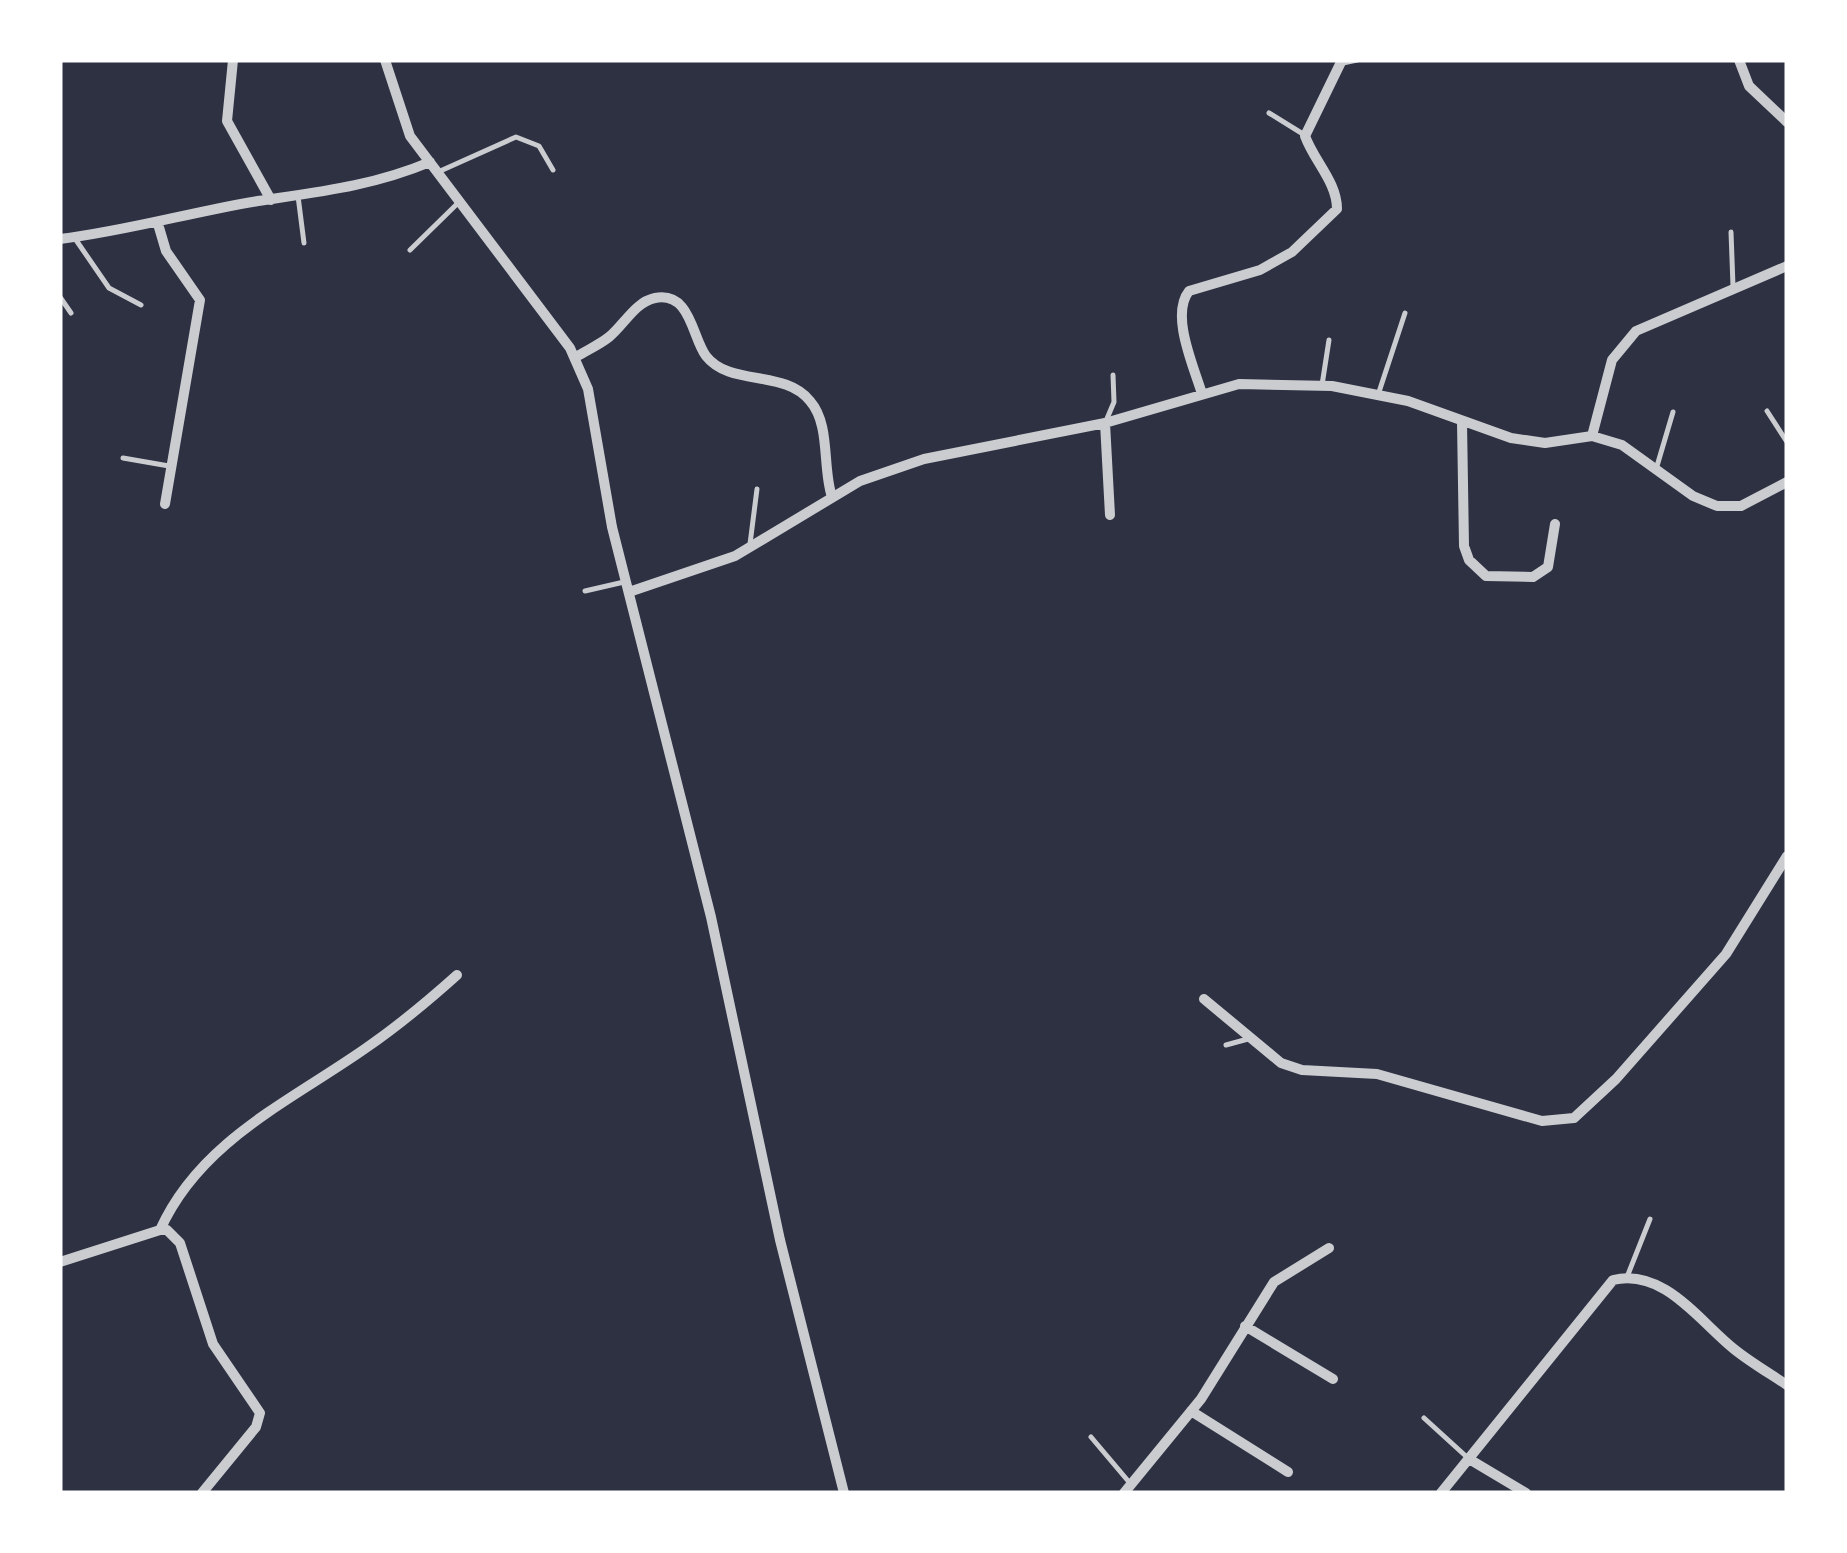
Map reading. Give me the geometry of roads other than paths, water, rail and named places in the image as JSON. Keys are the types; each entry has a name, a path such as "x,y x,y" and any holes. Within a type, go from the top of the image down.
{"street":[{"path":"233,60 227,120 270,200"},
{"path":"385,60 410,136 573,352 588,389 628,587 711,917 780,1240 844,1493"},
{"path":"1739,60 1749,86 1787,122"},
{"path":"1202,394 1182,319 1182,300 1189,291 1260,270 1292,252 1338,208 1337,196 1314,162 1305,136 1343,62"},
{"path":"60,239 344,190 434,167"},
{"path":"158,224 166,251 200,300 165,504"},
{"path":"1592,436 1620,346 1636,331 1787,266"},
{"path":"573,352 610,336 642,305 655,298 671,299 686,311 705,355 720,367 771,379 795,388 810,400 819,416 832,497"},
{"path":"628,587 735,556 860,481 924,458 1105,423 1239,384 1322,385 1408,400 1511,438 1545,442 1592,436 1622,445 1693,496 1717,506 1741,506 1787,482"},
{"path":"1462,422 1464,546 1475,568 1486,576 1537,576 1549,564 1555,524"},
{"path":"1105,423 1110,515"},
{"path":"1204,999 1281,1064 1302,1070 1377,1074 1542,1121 1574,1118 1616,1079 1726,954 1787,856"},
{"path":"160,1230 187,1180 213,1155 263,1116 368,1047 457,975"},
{"path":"60,1262 160,1230 168,1230 180,1243 213,1344 260,1414 256,1427 202,1493"},
{"path":"1128,1489 1191,1411 1274,1282 1329,1248"},
{"path":"1442,1493 1614,1280 1627,1277 1666,1290 1733,1348 1787,1385"},
{"path":"1245,1326 1333,1380"},
{"path":"1191,1411 1288,1472"},
{"path":"1469,1459 1526,1493"}],"lane":[{"path":"1343,62 1357,60"},
{"path":"1268,114 1305,136"},
{"path":"434,167 516,138 539,146 553,170"},
{"path":"298,196 304,243"},
{"path":"410,250 460,200"},
{"path":"1731,232 1733,289"},
{"path":"74,237 109,288 141,305"},
{"path":"60,297 71,314"},
{"path":"1378,395 1406,313"},
{"path":"1322,385 1328,340"},
{"path":"1105,423 1114,402 1114,375"},
{"path":"1766,411 1787,442"},
{"path":"1656,469 1673,412"},
{"path":"123,458 169,466"},
{"path":"750,547 757,489"},
{"path":"585,591 628,587"},
{"path":"1226,1045 1251,1038"},
{"path":"1627,1277 1650,1218"},
{"path":"1424,1418 1469,1459"},
{"path":"1092,1437 1128,1489"}]}
